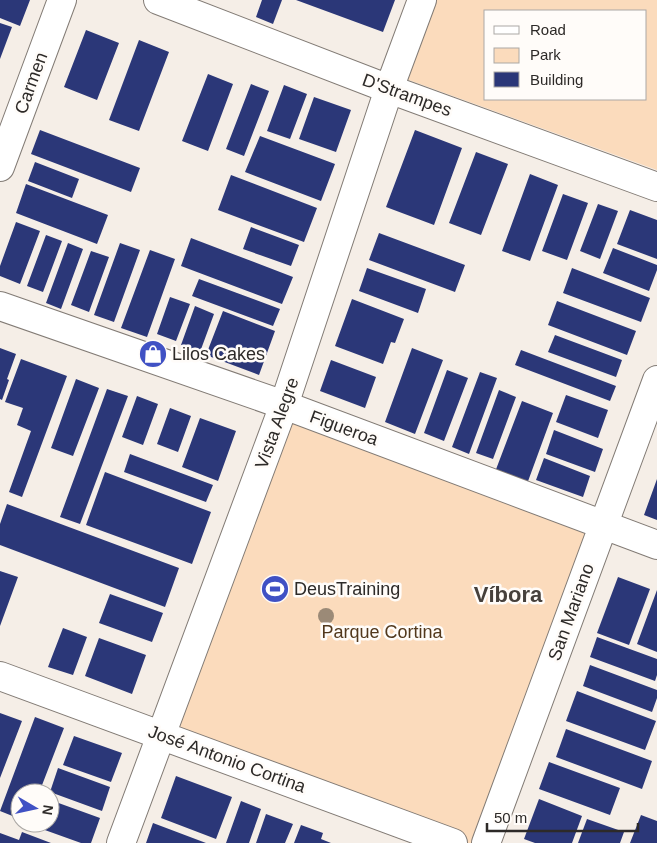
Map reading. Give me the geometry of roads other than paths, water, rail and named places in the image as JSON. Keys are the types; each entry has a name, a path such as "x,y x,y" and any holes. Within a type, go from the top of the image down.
{"street":[{"name":"Carmen","path":"0,167 62,0"},
{"name":"D'Strampes","path":"158,0 389,89 657,187"},
{"name":"Vista Alegre","path":"121,843 284,406 389,89 422,0"},
{"name":"Figueroa","path":"0,306 284,406 657,545"},
{"name":"San Mariano","path":"486,843 657,380"},
{"name":"José Antonio Cortina","path":"0,676 453,843"}],"place":[{"name":"Lilos Cakes","path":"153,354"},
{"name":"DeusTraining","path":"275,589"}],"district":[{"name":"Víbora","path":"508,594"}],"park label":[{"name":"Parque Cortina","path":"382,632"}]}
